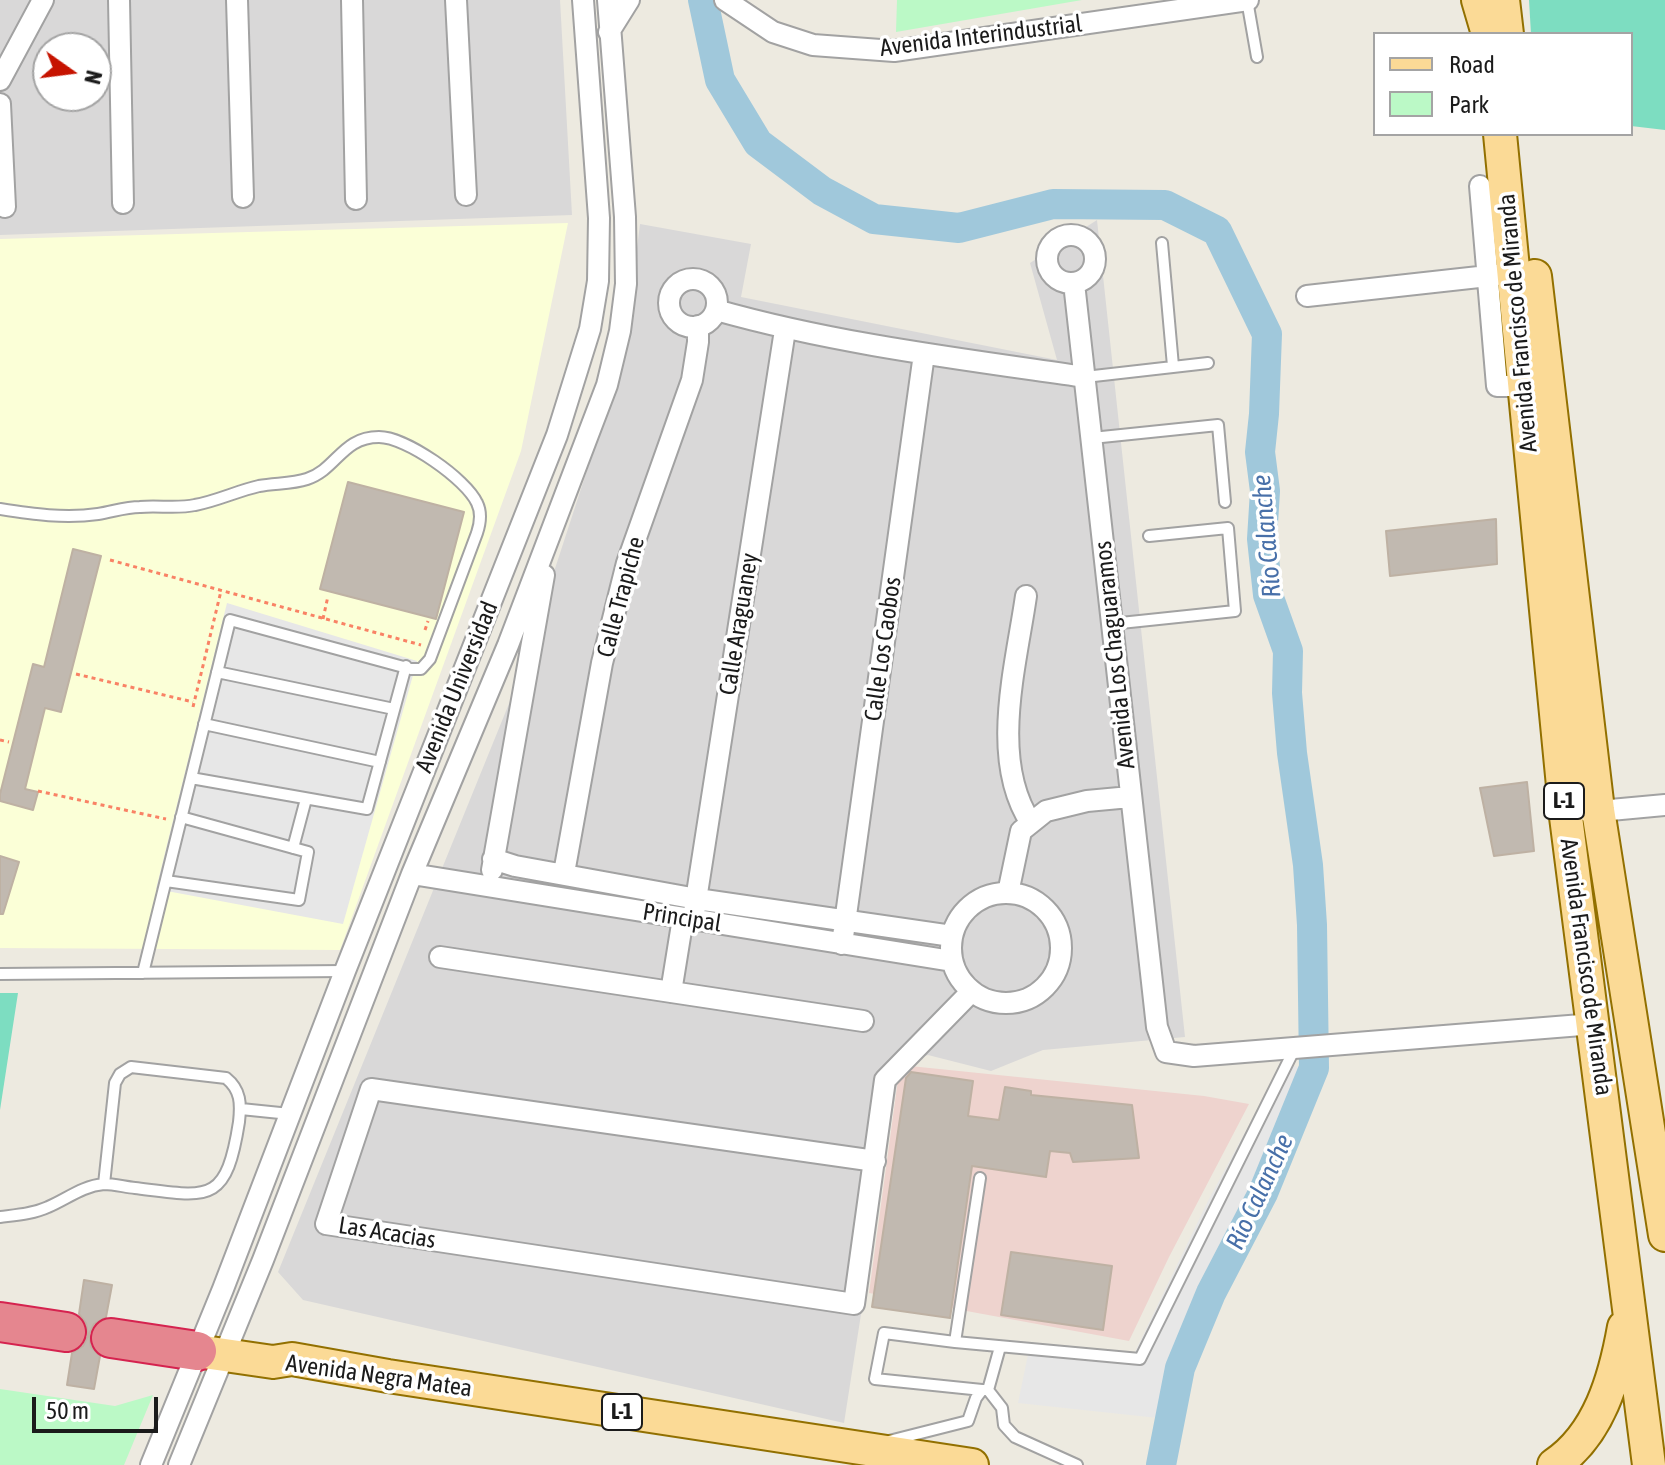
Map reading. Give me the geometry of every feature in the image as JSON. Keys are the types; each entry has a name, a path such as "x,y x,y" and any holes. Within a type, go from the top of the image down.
{"highway":[{"path":"0,1322 66,1332"},
{"path":"111,1338 210,1353"}],"main road":[{"path":"1478,0 1487,32"},
{"path":"1503,0 1507,32"},
{"name":"Avenida Francisco de Miranda","path":"1500,136 1500,274 1524,386 1566,817 1649,1465"},
{"name":"Avenida Francisco de Miranda","path":"1519,136 1598,810 1665,1235"},
{"path":"1554,1465 1567,1456 1584,1436 1608,1392 1618,1359 1629,1297"},
{"name":"Avenida Negra Matea","path":"210,1353 273,1362 292,1359 856,1457 972,1465"}],"street":[{"path":"0,80 43,0"},
{"path":"119,0 123,203"},
{"path":"237,0 243,197"},
{"path":"352,0 356,199"},
{"path":"456,0 466,195"},
{"name":"Avenida Universidad","path":"210,1353 263,1260 412,874 508,645 607,385 620,331 626,284 625,217 608,0"},
{"path":"609,32 629,0"},
{"name":"Avenida Interindustrial","path":"728,2 773,32 813,45 894,51 1248,0"},
{"name":"Avenida Universidad","path":"210,1353 290,1114 557,435 590,329 598,281 599,218 578,3"},
{"path":"0,104 5,207"},
{"path":"1307,296 1500,274 1480,186"},
{"path":"687,279 704,281 715,293 716,310 712,318 698,326 684,325 672,315 669,301 675,286 687,279"},
{"name":"Avenida Los Chaguaramos","path":"1074,283 1157,1027 1166,1052 1194,1056 1301,1049"},
{"path":"716,310 785,330 1085,377"},
{"name":"Calle Trapiche","path":"564,873 606,649 627,563 692,380 698,326"},
{"name":"Calle Araguaney","path":"671,992 688,918 697,899 785,330"},
{"name":"Calle Los Caobos","path":"842,944 924,354"},
{"name":"Avenida Universidad","path":"489,886 553,528"},
{"path":"1026,596 1008,723 1009,767 1017,798 1031,823"},
{"path":"1008,893 1021,831 1046,811 1064,804 1130,797"},
{"path":"1566,817 1598,810 1665,805"},
{"name":"Principal","path":"493,859 515,866 697,899 952,936"},
{"name":"Principal","path":"412,874 952,961"},
{"path":"1008,893 1027,897 1043,907 1055,921 1061,940 1061,959 1054,976 1042,991 1025,1001 1007,1004 988,1002 971,992 959,978 952,961 952,936 959,918 972,904 989,895 1008,893"},
{"path":"440,957 863,1021"},
{"path":"345,971 374,973"},
{"name":"Las Acacias","path":"875,1161 371,1089 326,1224 854,1304 875,1161 885,1080 971,992"},
{"path":"1301,1049 1594,1024"},
{"path":"151,1465 210,1353"},
{"path":"179,1465 210,1353"}],"lane":[{"path":"1248,0 1257,57"},
{"path":"1162,243 1173,366"},
{"path":"1085,377 1208,363"},
{"path":"1092,438 1218,425 1225,502"},
{"path":"0,509 72,516 136,507 191,506 257,486 305,480 325,470 346,447 362,439 382,437 402,441 427,455 476,500 480,519 477,533 428,663 416,670 230,620 143,973"},
{"path":"1111,624 1235,611 1228,528 1149,536"},
{"path":"191,778 367,809 406,666"},
{"path":"217,672 394,709"},
{"path":"204,724 380,762"},
{"path":"293,848 306,799"},
{"path":"166,881 299,900 308,852 181,817"},
{"path":"0,974 345,971"},
{"path":"1077,1465 1015,1437 1004,1425 1002,1408 985,1390 875,1379 884,1333 1140,1359 1301,1049"},
{"path":"0,1217 28,1214 50,1207 77,1191 104,1184 198,1195 214,1187 227,1173 233,1159 241,1109 235,1085 226,1078 131,1067 120,1074 115,1083 104,1184"},
{"path":"241,1109 290,1114"},
{"path":"955,1342 980,1178"},
{"path":"856,1457 968,1421 976,1398 985,1390 1000,1347"}],"path":[{"path":"110,560 420,646"},
{"path":"323,619 328,596"},
{"path":"76,674 194,702"},
{"path":"0,740 9,742"},
{"path":"38,791 166,819"}],"shaded area":[{"path":"0,0 560,0 572,215 0,235"},
{"path":"1097,220 1185,1037 1043,1050 991,1071 928,1055 900,1065 844,1423 303,1300 278,1272 519,679 623,360 640,224 751,244 741,297 1057,360 1030,263"},
{"path":"568,223 521,451 340,950 0,948 0,239"},
{"path":"227,603 417,661 343,924 156,889"},
{"path":"1283,1062 1309,1071 1204,1277 1171,1353 1158,1418 1018,1403 1030,1345 1132,1358 1208,1201"},
{"path":"900,1065 1204,1096 1249,1104 1129,1341 869,1293"}],"green space":[{"path":"897,0 1082,0 896,32"},
{"path":"1529,0 1665,0 1665,130 1633,126 1633,32 1531,32"},
{"path":"0,993 18,993 0,1110"},
{"path":"0,1389 115,1406 153,1395 124,1465 0,1465"}],"building":[{"path":"348,482 464,512 436,619 320,589"},
{"path":"1496,519 1497,564 1390,576 1386,531"},
{"path":"73,549 101,556 61,712 45,708 25,789 38,792 33,810 0,801 0,794 33,664 44,667"},
{"path":"1527,782 1534,851 1494,856 1480,788"},
{"path":"0,856 19,862 3,914 0,914"},
{"path":"911,1072 973,1081 968,1116 999,1120 1005,1087 1031,1091 1031,1095 1132,1105 1139,1158 1073,1162 1070,1153 1050,1151 1046,1177 972,1166 950,1318 872,1307 906,1078"},
{"path":"1011,1252 1112,1266 1103,1330 1001,1315"},
{"path":"84,1280 112,1285 106,1317 94,1324 89,1334 91,1347 100,1356 94,1389 67,1385 72,1353 83,1346 88,1336 86,1323 79,1314"}],"waterway":[{"name":"Río Calanche","path":"703,0 720,80 758,143 822,191 874,219 959,228 1053,204 1165,205 1217,231 1267,334 1260,452 1265,491 1262,539 1268,595 1288,651 1287,693 1292,753 1308,865 1312,925 1314,1068 1263,1193 1211,1293 1180,1368 1161,1465"}]}
